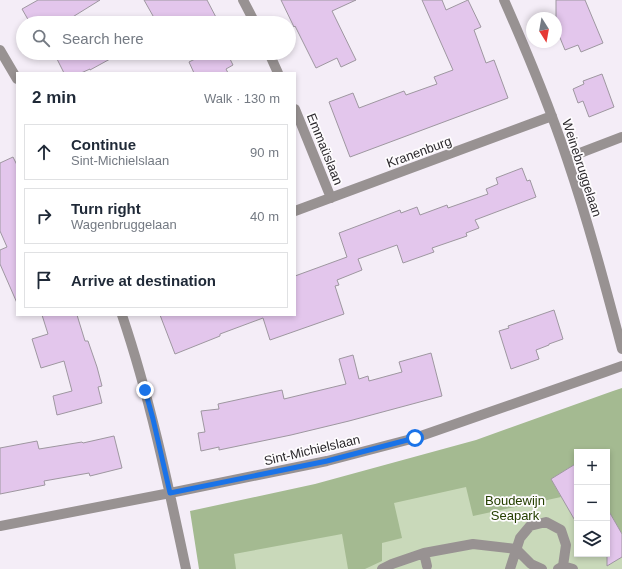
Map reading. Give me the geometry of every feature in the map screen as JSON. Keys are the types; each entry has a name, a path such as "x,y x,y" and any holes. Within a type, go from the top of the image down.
{"street":[{"path":"243,0 251,16"},
{"name":"Weinebruggelaan","path":"504,0 552,116 567,158 584,211 622,349"},
{"path":"0,50 16,77"},
{"path":"272,60 278,72"},
{"name":"Emmaüslaan","path":"296,111 331,198"},
{"name":"Kranenburg","path":"296,211 552,116"},
{"path":"567,158 622,138"},
{"path":"122,316 147,397 170,493 186,569"},
{"name":"Sint-Michielslaan","path":"0,526 327,461 415,438 622,366"},
{"path":"510,569 520,538 530,526 546,522 561,530 566,546 565,568"},
{"path":"382,569 424,553 473,544 516,549 531,564 542,569"},
{"path":"424,553 427,566"}],"green space":[{"path":"622,388 622,534 610,513 610,449 574,449 574,465 551,479 561,497 473,516 466,487 394,503 402,538 382,543 382,561 365,569 348,569 342,534 234,554 236,569 199,569 190,511 315,484 476,440"},
{"name":"Boudewijn Seapark","path":"622,402 622,569 205,569 352,491"}],"building":[{"path":"38,0 100,0 74,16 26,16 22,9"},
{"path":"144,0 207,0 215,16 153,16"},
{"path":"281,0 356,0 332,11 356,60 341,67 337,58 316,68 296,28 296,16 289,16"},
{"path":"422,0 442,0 446,10 468,0 481,27 474,30 486,63 494,60 508,98 350,157 329,102 353,93 359,108 404,91 406,95 437,84 434,77 453,70"},
{"path":"556,0 585,0 603,43 581,52 578,45 565,50 562,43 562,12 556,12"},
{"path":"58,60 108,60 83,72 64,72"},
{"path":"193,60 230,60 233,65 226,69 228,72 194,72 189,62"},
{"path":"602,74 614,107 589,117 583,101 578,103 573,89 584,84 583,81"},
{"path":"13,157 16,163 16,301 0,264 0,250 7,247 0,231 0,163"},
{"path":"522,168 527,181 530,180 536,197 475,220 479,228 466,233 467,236 432,248 434,252 403,263 397,245 358,259 362,270 337,280 339,285 335,286 344,314 270,340 263,318 220,334 220,336 175,354 160,316 296,316 296,276 347,257 339,233 400,210 401,213 417,207 420,215 447,205 448,208 488,194 486,189 498,184 496,178"},
{"path":"554,310 563,339 536,350 539,359 511,369 499,331 509,328 508,326"},
{"path":"42,316 77,316 85,341 88,341 97,367 102,386 98,387 102,403 57,415 53,396 72,391 64,361 41,368 32,339 48,334"},
{"path":"431,353 442,396 291,435 219,450 219,447 201,451 198,433 205,432 201,411 219,409 218,404 282,390 284,399 346,384 339,359 353,355 359,379 368,376 369,381 402,372 399,362"},
{"path":"114,436 122,468 90,476 89,473 44,481 45,485 0,494 0,448 37,441 39,449 83,443"},
{"path":"574,465 574,519 551,479"},
{"path":"610,513 622,534 622,557 607,566 607,557 610,557"}],"route":[{"path":"145,390 170,493 327,461 415,438"}]}
